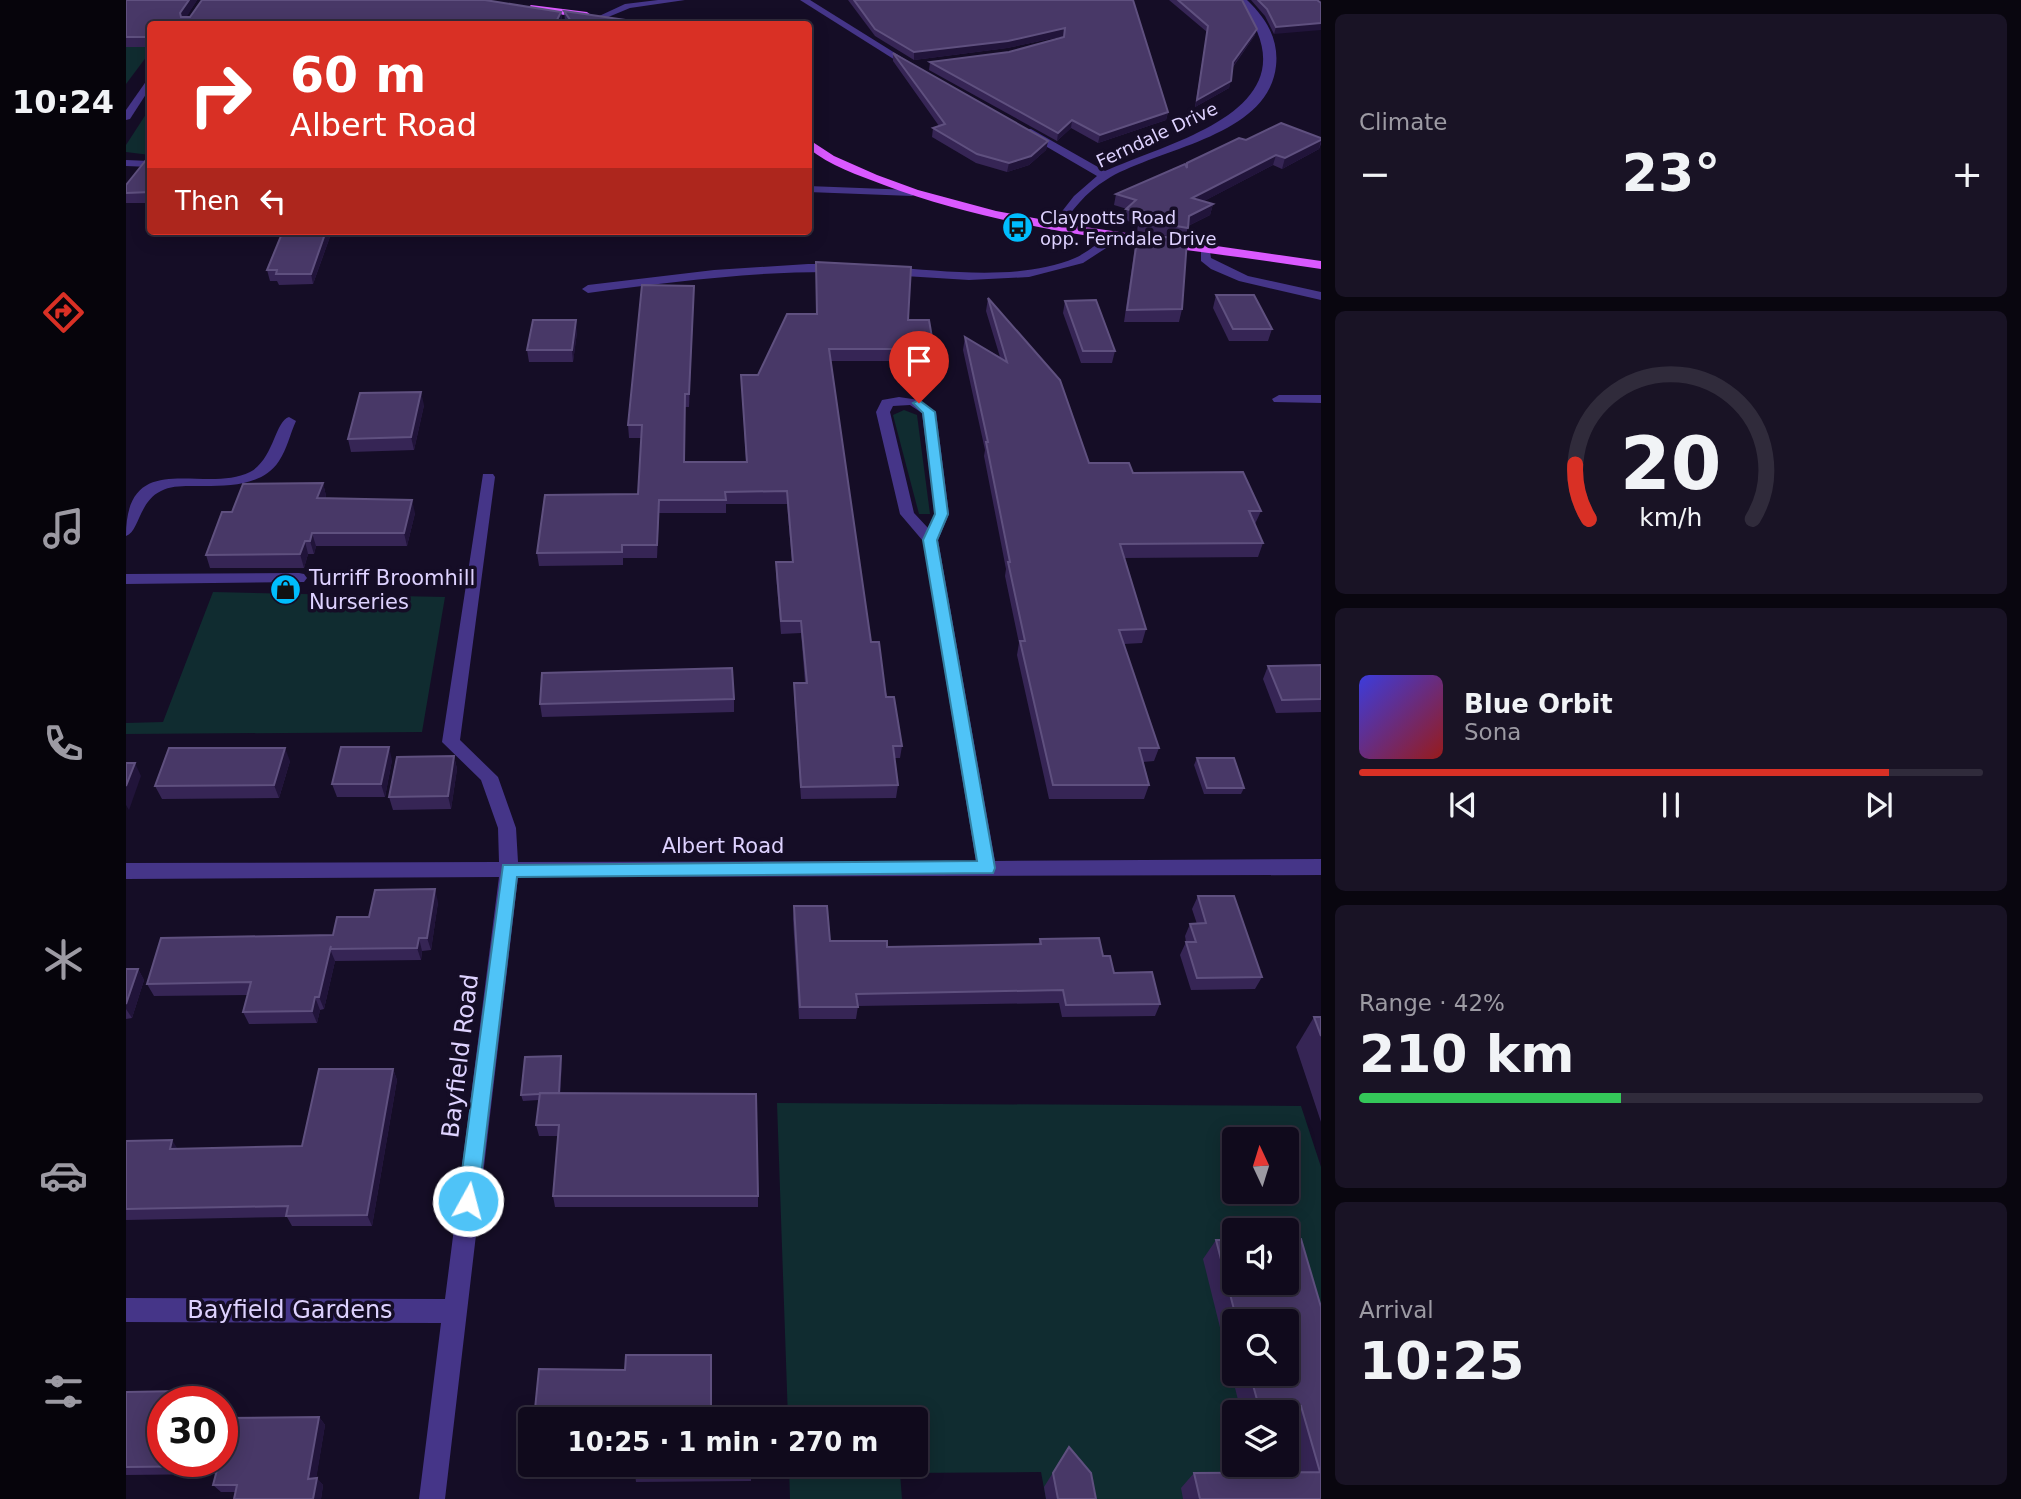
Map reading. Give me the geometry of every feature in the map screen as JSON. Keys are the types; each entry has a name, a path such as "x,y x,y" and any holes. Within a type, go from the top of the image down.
{"main road":[{"path":"522,7 625,21"},
{"path":"812,146 818,152 912,193 974,212 1055,228 1321,265"}],"street":[{"path":"601,17 628,6 681,0"},
{"path":"803,0 911,66 923,68"},
{"name":"Ferndale Drive","path":"1055,228 1062,215 1104,175 1227,124 1254,103 1269,81 1274,62 1272,42 1253,10 1242,0"},
{"path":"126,117 147,86"},
{"path":"1020,127 1104,175"},
{"path":"126,163 147,164"},
{"path":"812,189 912,193"},
{"path":"588,289 689,276 784,269 863,269 969,276 1029,273 1079,261 1116,237"},
{"path":"1205,247 1205,259 1213,267 1321,296"},
{"path":"930,540 942,514 929,412 919,403 902,398 887,403 883,412 907,514 930,540 987,868"},
{"path":"1279,399 1321,399"},
{"path":"126,531 141,498 166,484 226,483 254,477 270,464 289,421"},
{"name":"Bayfield Road","path":"432,1499 509,870 507,828 489,777 451,741 488,477"},
{"path":"126,579 299,578"},
{"name":"Albert Road","path":"126,872 1321,867"},
{"name":"Bayfield Gardens","path":"126,1310 454,1311"}],"green space":[{"path":"126,0 147,21 147,56 126,84"},
{"path":"147,113 147,155 126,152 126,145"},
{"path":"904,410 917,415 930,514 919,514 893,415"},
{"path":"213,592 445,597 422,732 126,734 126,723 163,722"},
{"path":"777,1103 1301,1106 1321,1167 1321,1499 1046,1499 1041,1472 928,1473 928,1407 788,1407"},
{"path":"789,1477 900,1477 902,1499 790,1499"}],"building":[{"path":"126,0 189,0 180,13 181,17 190,17 202,0 485,0 561,12 556,21 147,21 147,37 126,37"},
{"path":"854,0 1133,0 1168,112 1100,135 1072,120 1058,133 930,62 1009,52 1064,37 1065,28 1008,41 914,52 875,29"},
{"path":"1178,0 1242,0 1257,29 1233,62 1231,81 1197,100 1208,26"},
{"path":"1258,0 1317,0 1321,3 1321,23 1276,27 1267,9"},
{"path":"564,11 632,21 571,21"},
{"path":"893,53 1048,141 1031,156 1009,163 977,154 933,128 945,124"},
{"path":"1281,123 1321,140 1285,158 1276,155 1192,198 1213,204 1189,216 1188,228 1140,220 1141,213 1126,209 1136,200 1116,194 1185,164 1187,168 1187,163 1239,138 1246,140"},
{"path":"147,159 147,192 126,193 126,185"},
{"path":"1138,233 1187,240 1182,309 1127,310"},
{"path":"281,235 325,235 311,274 276,274 277,270 267,270"},
{"path":"816,262 911,267 908,320 929,320 934,349 829,349 871,642 879,642 886,697 894,697 902,746 893,746 898,785 801,787 794,683 807,683 801,621 781,621 776,562 793,562 787,491 725,492 726,500 659,500 657,545 622,545 622,552 537,553 545,495 638,494 642,425 628,425 642,285 694,286 689,394 685,394 684,462 747,462 741,375 758,375 787,314 817,314"},
{"path":"1216,295 1254,295 1272,329 1233,329"},
{"path":"988,298 1060,380 1089,463 1129,463 1133,473 1243,472 1261,511 1249,511 1263,543 1120,544 1146,629 1119,630 1159,748 1139,748 1149,785 1053,785 1020,641 1025,641 1008,562 988,442 965,337 1007,362"},
{"path":"1096,300 1115,351 1083,351 1065,301"},
{"path":"533,320 576,320 572,350 527,350"},
{"path":"421,392 411,437 348,439 360,393"},
{"path":"323,483 317,498 412,500 404,533 312,533 310,541 305,541 300,554 206,555 222,512 232,512 243,484"},
{"path":"1321,665 1321,699 1282,700 1268,666"},
{"path":"732,668 734,699 540,704 542,673"},
{"path":"341,747 389,747 381,784 332,784"},
{"path":"169,748 285,748 274,785 155,786"},
{"path":"454,756 448,796 389,797 397,757"},
{"path":"1197,758 1234,758 1244,788 1207,788"},
{"path":"126,763 135,763 126,786"},
{"path":"435,889 427,938 419,938 417,948 330,949 319,997 315,997 312,1011 243,1012 251,982 147,984 161,938 333,935 337,917 369,917 375,890"},
{"path":"1198,896 1234,896 1262,977 1197,978 1186,942 1196,942 1190,924 1206,923"},
{"path":"794,906 827,906 830,941 887,941 887,947 1041,944 1040,939 1099,938 1103,956 1110,956 1114,973 1152,972 1160,1004 1066,1005 1063,990 856,994 858,1007 800,1007"},
{"path":"126,969 138,969 126,1004"},
{"path":"1314,1017 1321,1017 1321,1036"},
{"path":"561,1056 559,1093 521,1095 525,1057"},
{"path":"319,1069 393,1069 367,1215 286,1216 288,1206 126,1209 126,1141 172,1140 170,1149 302,1146"},
{"path":"540,1093 756,1094 758,1196 553,1196 559,1125 536,1125"},
{"path":"1301,1239 1321,1307 1321,1499 1200,1499 1194,1473 1222,1473 1222,1477 1299,1477 1299,1472 1320,1472 1299,1400 1257,1400 1253,1386 1299,1386 1299,1309 1234,1309 1230,1295 1299,1295"},
{"path":"1216,1240 1222,1240 1222,1263"},
{"path":"626,1355 711,1355 711,1407 535,1407 539,1369 625,1370"},
{"path":"126,1392 147,1392 147,1467 126,1467"},
{"path":"319,1417 308,1479 317,1478 313,1499 234,1499 237,1485 213,1485 215,1477 238,1477 238,1418"},
{"path":"1069,1447 1091,1473 1096,1499 1058,1499 1053,1473"}],"place":[{"name":"Claypotts Road opp. Ferndale Drive","path":"1017,228"},
{"name":"Turriff Broomhill Nurseries","path":"286,590"}],"route":[{"path":"468,1201 509,870 987,868 930,540 942,514 929,412 919,403"}]}
